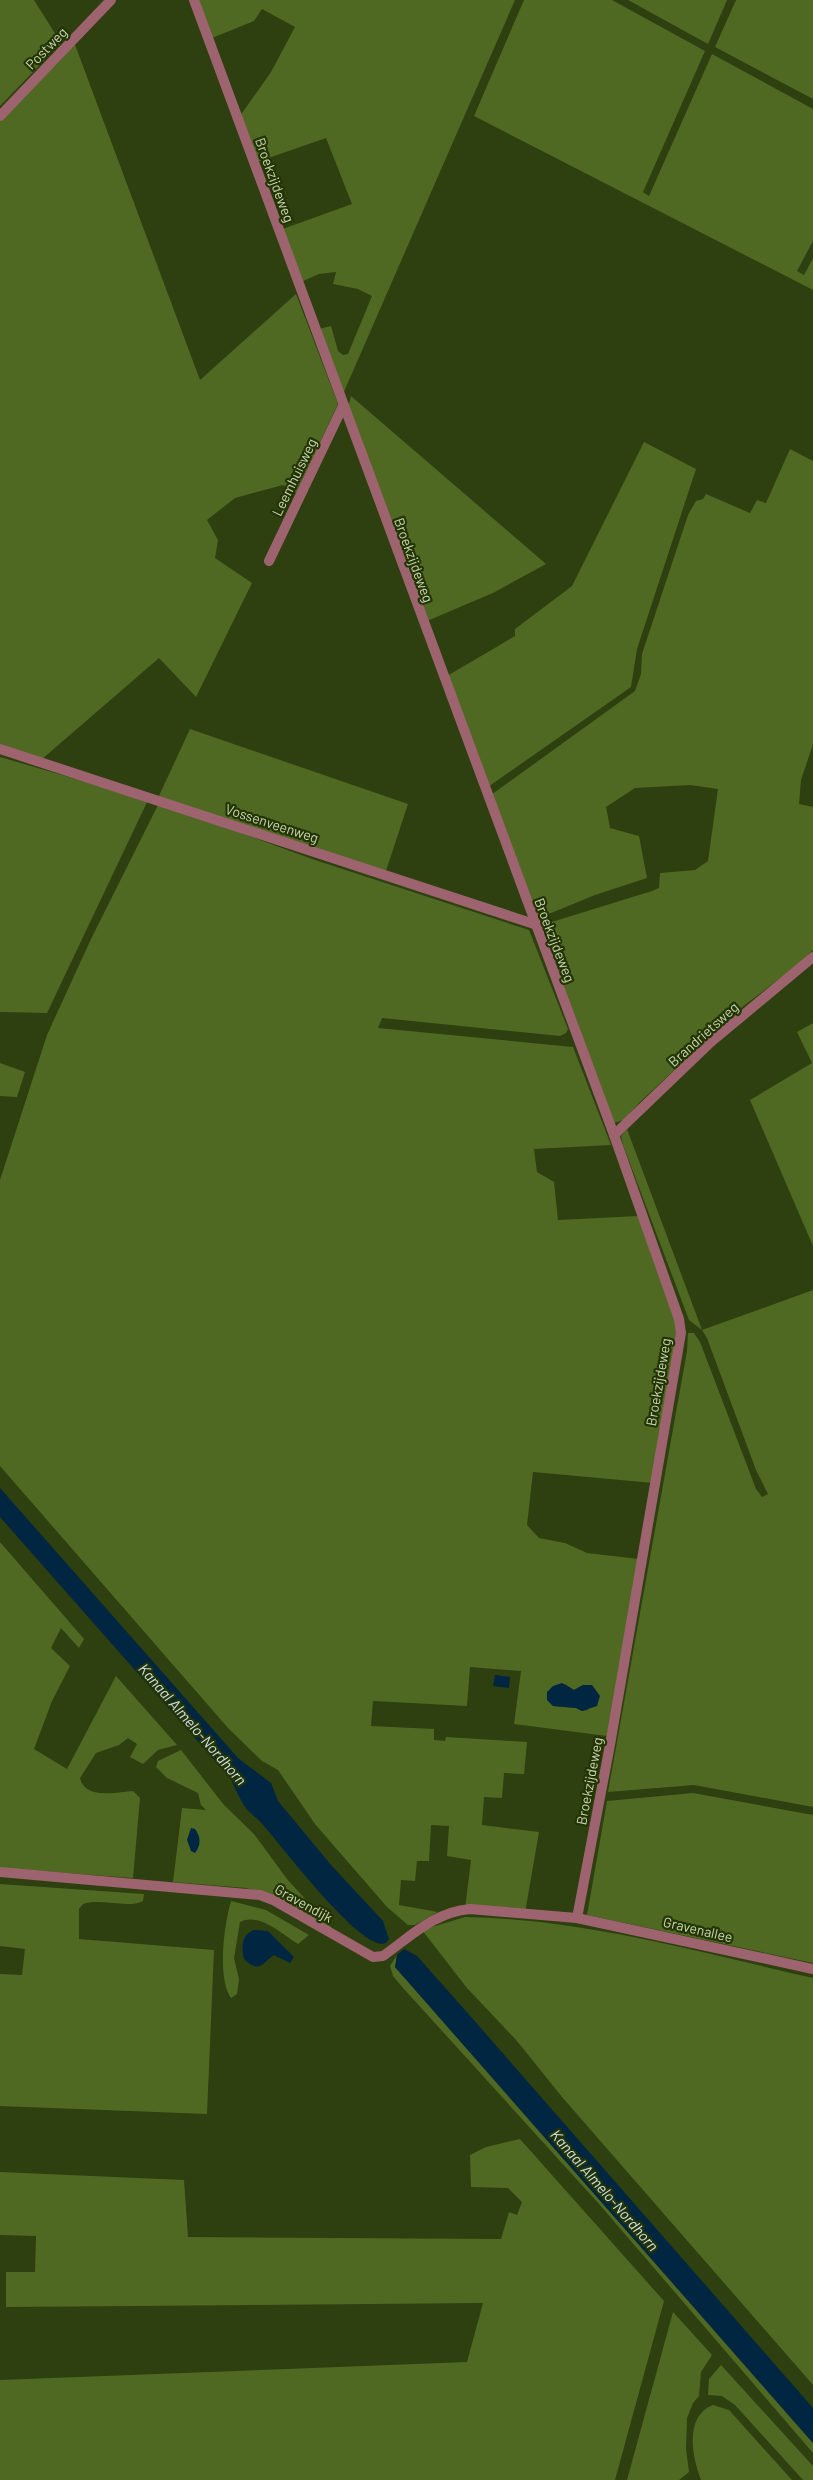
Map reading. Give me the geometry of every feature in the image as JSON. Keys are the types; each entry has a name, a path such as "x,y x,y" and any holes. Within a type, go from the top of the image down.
{"street":[{"name":"Postweg","path":"0,116 111,0"},
{"name":"Broekzijdeweg","path":"194,0 534,924 614,1135 679,1319 681,1333 610,1745 577,1918"},
{"name":"Leemhuisweg","path":"269,561 343,406"},
{"name":"Vossenveenweg","path":"0,749 534,924"},
{"name":"Brandrietsweg","path":"614,1135 711,1042 813,957"},
{"name":"Gravendijk","path":"0,1872 260,1895 273,1900 373,1957 383,1956 438,1916 458,1910 577,1918"},
{"name":"Gravenallee","path":"577,1918 813,1969"}],"green space":[{"path":"0,0 34,0 61,43 0,106"},
{"path":"198,0 515,0 343,394 319,329 331,326 338,351 343,355 348,354 372,296 358,289 333,284 336,272 319,274 301,282 280,230 352,204 326,138 257,162 240,116 271,72 295,27 262,9 254,21 212,38"},
{"path":"524,0 612,0 705,51 643,192 649,196 712,54 813,109 813,241 797,271 804,275 813,258 813,290 474,116"},
{"path":"628,0 727,0 708,44"},
{"path":"736,0 813,0 813,99 715,47"},
{"path":"74,42 200,380 296,294 338,404 296,493 283,485 235,498 207,520 218,540 215,558 252,583 196,697 159,658 41,760 0,747 0,120"},
{"path":"351,396 546,564 493,593 427,621 348,408"},
{"path":"644,442 696,469 637,649 631,687 488,787 447,676 515,636 515,629 572,586"},
{"path":"790,449 813,461 813,744 801,780 799,804 813,807 813,950 796,966 741,1008 640,1102 624,1120 614,1123 542,925 652,891 659,888 660,873 695,870 708,861 718,789 690,785 635,788 606,807 610,828 639,836 647,878 595,895 539,918 535,918 491,795 635,691 641,674 642,654 688,515 696,501 703,499 706,494 750,513 757,500 766,503"},
{"path":"190,729 408,804 385,874 158,798"},
{"path":"0,757 148,800 47,1013 0,1012"},
{"path":"159,803 312,859 529,930 568,1029 566,1033 560,1036 382,1018 378,1028 573,1047 611,1145 534,1149 537,1172 554,1182 558,1220 638,1216 675,1313 677,1351 653,1483 533,1472 527,1525 539,1538 565,1543 587,1553 639,1559 607,1736 514,1724 521,1671 470,1667 467,1706 373,1701 371,1726 434,1729 434,1740 445,1741 446,1737 527,1742 524,1774 504,1773 502,1798 484,1797 482,1825 539,1832 525,1913 465,1909 471,1860 447,1856 449,1826 431,1825 429,1861 417,1861 415,1881 401,1880 399,1905 438,1912 415,1925 408,1925 387,1907 315,1824 278,1770 262,1761 228,1728 0,1466 0,1180 47,1035 91,939","holes":["565,1684 574,1690 583,1685 588,1710 582,1711 576,1708 553,1706"]},
{"path":"813,1023 813,1246 750,1100 812,1063 797,1032"},
{"path":"0,1063 25,1072 17,1097 0,1096"},
{"path":"627,1129 702,1330 689,1320 623,1145 621,1136"},
{"path":"813,1290 813,1807 694,1785 608,1792 687,1351 688,1333 694,1333 700,1342 756,1489 762,1497 768,1494 756,1470 707,1338 702,1330"},
{"path":"0,1542 84,1639 79,1648 61,1628 51,1648 70,1666 52,1701 34,1749 67,1769 116,1676 177,1745 158,1750 143,1764 130,1757 137,1744 128,1738 119,1745 96,1753 80,1778 83,1785 95,1792 133,1791 140,1798 133,1878 0,1868"},
{"path":"181,1750 224,1805 254,1834 287,1879 341,1938 260,1892 246,1888 173,1882 182,1808 206,1810 201,1805 198,1793 167,1778 156,1767 158,1761"},
{"path":"693,1793 813,1815 813,1963 587,1915 607,1801"},
{"path":"0,1884 144,1894 143,1901 137,1903 90,1902 83,1904 79,1909 79,1939 214,1950 207,2114 0,2106 0,1974 22,1975 25,1949 0,1946"},
{"path":"231,1901 266,1910 309,1935 298,1944 270,1925 255,1920 240,1922 234,1958 239,1979 237,1994 231,1998 224,1978 223,1951"},
{"path":"465,1917 509,1919 597,1930 640,1938 813,1978 813,2385 562,2097 517,2041 467,1988 422,1930"},
{"path":"397,1955 395,1967 813,2443 813,2453 599,2204 393,1976 390,1966"},
{"path":"520,2139 664,2301 615,2480 0,2480 0,2380 467,2362 483,2303 6,2307 6,2272 35,2272 36,2236 0,2235 0,2172 184,2180 188,2237 501,2239 509,2212 517,2215 522,2202 508,2188 471,2187 470,2155 486,2147"},
{"path":"673,2312 712,2355 701,2372 699,2396 693,2403 687,2418 686,2449 689,2472 679,2480 627,2480"},
{"path":"721,2365 813,2466 813,2480 803,2480 735,2405 722,2396 708,2395 709,2379"},
{"path":"713,2405 729,2410 792,2480 701,2480 693,2449 694,2428 704,2410"}],"water":[{"name":"Kanaal Almelo-Nordhorn","path":"0,1488 238,1758 271,1783 278,1801 331,1865 383,1921 389,1939 386,1943 375,1942 342,1916 262,1823 247,1810 231,1779 0,1517"},
{"path":"495,1675 510,1677 509,1688 493,1686"},
{"path":"562,1683 574,1690 583,1685 592,1685 600,1696 597,1706 582,1711 576,1708 553,1706 547,1700 547,1692 553,1686"},
{"path":"191,1828 195,1829 199,1838 199,1844 195,1853 191,1851 187,1840"},
{"path":"254,1930 268,1931 294,1957 290,1963 274,1955 260,1966 254,1966 244,1959 243,1941"},
{"name":"Kanaal Almelo-Nordhorn","path":"404,1949 417,1956 813,2408 813,2443 395,1967 397,1955"}]}
